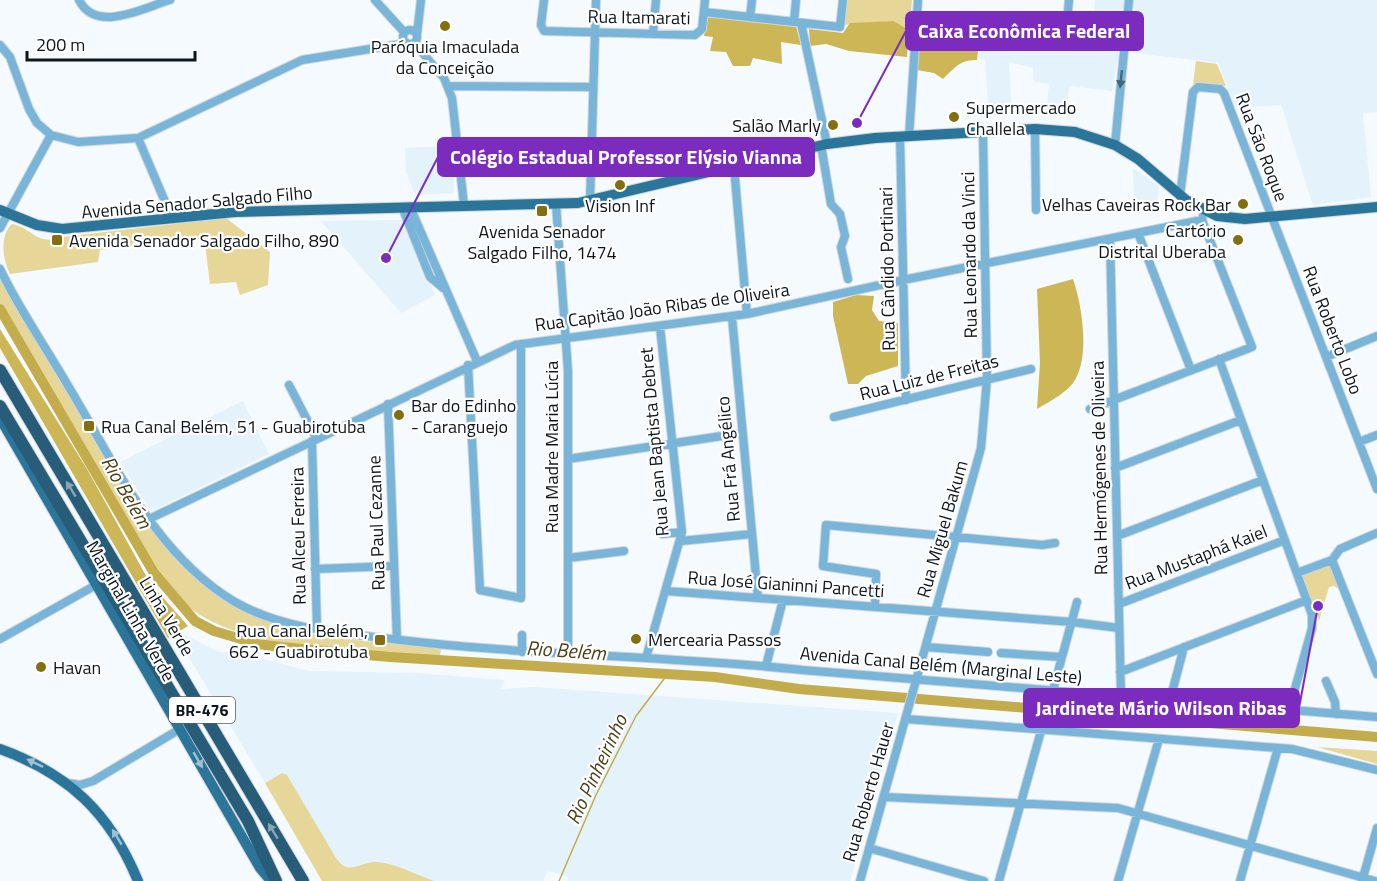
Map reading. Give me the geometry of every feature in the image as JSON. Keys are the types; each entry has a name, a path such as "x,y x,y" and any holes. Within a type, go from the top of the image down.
{"highway":[{"name":"Linha Verde","path":"0,370 303,881"},
{"name":"Linha Verde","path":"0,406 248,821 276,881"}],"main road":[{"name":"Avenida Senador Salgado Filho","path":"0,204 4,211 37,225 53,228 235,212 590,202 824,145 904,136 1035,129 1076,132 1115,145 1138,159 1203,215 1229,218 1271,217 1377,207"},
{"name":"Marginal Linha Verde","path":"0,418 260,868 272,881"},
{"path":"0,749 44,768 87,799 113,831 138,881"}],"street":[{"path":"79,0 89,14 104,18 170,0"},
{"path":"375,0 404,32 404,39 413,40"},
{"path":"413,40 421,0"},
{"name":"Rua Itamarati","path":"544,0 542,30 595,33 700,33 704,12"},
{"path":"590,202 596,0"},
{"path":"653,34 656,0"},
{"path":"705,0 704,12 840,27 843,0"},
{"path":"750,17 752,0"},
{"path":"796,0 797,23 824,145 831,204 840,214 845,236 841,247 848,279"},
{"name":"Rua Cândido Portinari","path":"906,400 903,280 904,136 914,28 918,19 918,0"},
{"path":"918,19 1066,33 1069,0"},
{"path":"1115,145 1129,0"},
{"path":"404,32 410,29 413,40 448,86 456,121 464,205"},
{"path":"0,45 10,57 31,114 51,135 76,142 138,138 302,60 413,40"},
{"path":"448,86 593,87"},
{"name":"Rua São Roque","path":"1180,196 1194,89 1221,90 1271,217"},
{"path":"1035,129 1036,210"},
{"name":"Rua Leonardo da Vinci","path":"983,131 987,379"},
{"path":"0,228 4,211 51,135"},
{"path":"138,138 172,218"},
{"path":"734,167 747,315"},
{"name":"Rua Madre Maria Lúcia","path":"556,204 566,340 568,654"},
{"path":"406,207 430,277 444,290 477,361"},
{"path":"1090,409 1252,347 1203,215"},
{"name":"Rua Capitão João Ribas de Oliveira","path":"149,519 468,365 521,344 747,315 903,280 1138,233 1203,215"},
{"name":"Rua Roberto Lobo","path":"1271,217 1377,489"},
{"path":"1138,233 1191,370"},
{"name":"Rua Hermógenes de Oliveira","path":"1110,239 1121,696"},
{"name":"Avenida Canal Belém (Marginal Leste)","path":"0,269 149,519 183,559 224,595 258,613 317,629 397,640 522,652 766,666 916,682 1053,690 1377,717"},
{"name":"Rua Frá Angélico","path":"732,317 758,598"},
{"name":"Rua Jean Baptista Debret","path":"646,658 681,537 660,327"},
{"path":"1326,357 1377,336"},
{"path":"468,365 480,590 521,598 521,344"},
{"path":"1219,359 1313,619 1289,710"},
{"name":"Rua Luiz de Freitas","path":"834,417 1031,369"},
{"name":"Rua Miguel Bakum","path":"916,682 981,448 987,379"},
{"name":"Rua Alceu Ferreira","path":"289,385 314,440 317,629"},
{"name":"Rua Paul Cezanne","path":"388,404 397,640"},
{"path":"1115,468 1241,420"},
{"path":"568,459 742,433"},
{"path":"1359,442 1377,435"},
{"path":"1117,536 1263,480"},
{"path":"875,607 876,574 823,566 825,525 1042,545 1055,543"},
{"path":"1297,573 1332,560 1340,549 1377,533"},
{"path":"662,534 681,537 752,534"},
{"name":"Rua Mustaphá Kaiel","path":"1119,604 1285,540"},
{"path":"568,558 624,551"},
{"path":"1332,560 1377,674"},
{"path":"315,569 394,566"},
{"path":"0,639 96,585"},
{"name":"Rua José Gianinni Pancetti","path":"666,591 1072,622 1119,628"},
{"path":"766,666 783,600"},
{"path":"1120,672 1307,600"},
{"path":"1053,690 1077,602"},
{"path":"522,635 522,652"},
{"path":"926,647 988,652"},
{"path":"1170,700 1184,647"},
{"path":"1001,653 1062,657"},
{"path":"1326,681 1335,702 1336,714"},
{"name":"Rua Roberto Hauer","path":"860,881 916,682"},
{"path":"907,716 1041,731 1309,751 1377,770"},
{"path":"67,783 80,785 93,781 180,729"},
{"path":"999,881 1041,731"},
{"path":"1118,881 1159,739"},
{"path":"1240,881 1278,748"},
{"path":"87,799 87,790 93,781"},
{"path":"884,797 1100,807 1138,813 1376,881"},
{"path":"1363,879 1377,828"},
{"path":"869,848 984,881"}],"shaded area":[{"path":"846,0 912,0 909,30 894,21 844,25"},
{"path":"1095,0 1377,0 1377,112 1363,113 1371,197 1313,205 1281,105 1236,108 1218,63 1119,51 1112,91 1069,86 1066,114 1046,114 1049,84 1034,82 1033,68 1009,62 1012,114 989,115 985,60 978,57 982,30 1091,40"},
{"path":"707,16 796,26 801,45 781,42 782,64 753,58 750,66 733,66 726,52 710,51 713,37 704,36"},
{"path":"894,21 909,30 907,57 849,51 826,44 810,46 809,29 843,33 850,23"},
{"path":"920,25 980,32 977,60 962,63 943,79 934,73 917,70"},
{"path":"1196,61 1217,64 1226,86 1193,84"},
{"path":"453,146 454,193 415,195 406,171 405,148"},
{"path":"1133,168 1159,186 1157,205 1134,198"},
{"path":"226,218 270,252 268,285 240,295 236,282 210,284 204,236 100,250 98,262 10,274 5,261 4,240 12,224 40,238 53,239"},
{"path":"403,220 435,295 401,313 321,221"},
{"path":"0,279 156,535 218,592 239,608 260,619 284,627 337,638 441,649 440,656 343,651 274,642 213,622 187,606 156,572 0,304"},
{"path":"1073,279 1082,316 1083,344 1080,370 1068,389 1037,409 1040,363 1037,289"},
{"path":"856,295 874,296 872,310 879,321 898,323 898,366 866,376 858,384 848,384 833,316 833,302"},
{"path":"0,329 87,469 150,583 188,626 168,638 0,348"},
{"path":"243,401 269,454 154,510 149,508 120,462"},
{"path":"1331,565 1341,591 1334,586 1329,587 1319,621 1302,576"},
{"path":"182,633 218,652 237,652 309,671 417,673 504,680 501,689 534,687 898,713 850,881 567,881 569,877 548,871 543,881 434,881 378,861 350,869 339,864 287,775 282,773 265,783 176,636"},
{"path":"1317,747 1377,751 1377,764"},
{"path":"282,773 287,775 341,864 351,868 373,862 386,863 434,881 322,881 265,783"}],"waterway":[{"name":"Rio Belém","path":"0,309 154,573 195,621 214,631 258,644 390,657 715,677 799,689 1377,737"},
{"name":"Rio Pinheirinho","path":"559,881 596,795 636,716 667,675"}],"place":[{"name":"Paróquia Imaculada da Conceição","path":"445,26"},
{"name":"Supermercado Challela","path":"954,117"},
{"name":"Caixa Econômica Federal","path":"857,123"},
{"name":"Salão Marly","path":"833,125"},
{"name":"Vision Inf","path":"620,185"},
{"name":"Velhas Caveiras Rock Bar","path":"1243,204"},
{"name":"Avenida Senador Salgado Filho, 1474","path":"542,211"},
{"name":"Avenida Senador Salgado Filho, 890","path":"57,240"},
{"name":"Cartório Distrital Uberaba","path":"1238,240"},
{"name":"Colégio Estadual Professor Elýsio Vianna","path":"386,258"},
{"name":"Bar do Edinho - Caranguejo","path":"399,415"},
{"name":"Rua Canal Belém, 51 - Guabirotuba","path":"89,426"},
{"name":"Jardinete Mário Wilson Ribas","path":"1318,606"},
{"name":"Mercearia Passos","path":"636,639"},
{"name":"Rua Canal Belém, 662 - Guabirotuba","path":"380,640"},
{"name":"Havan","path":"41,667"}]}
